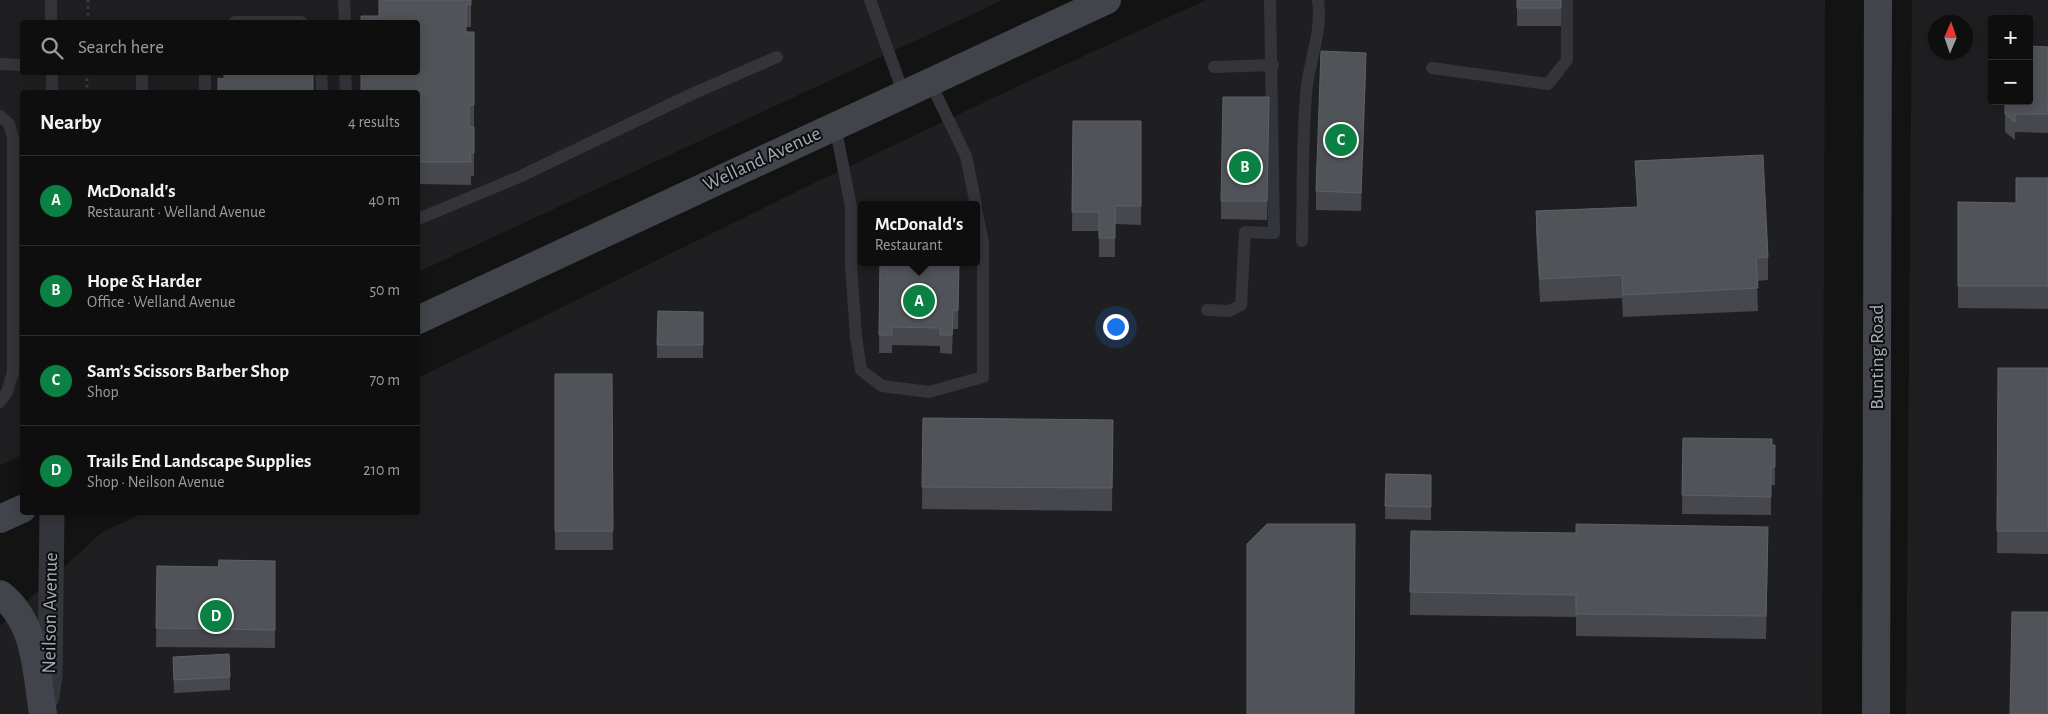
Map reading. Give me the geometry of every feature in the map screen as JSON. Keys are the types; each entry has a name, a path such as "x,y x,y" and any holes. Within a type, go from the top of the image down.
{"main road":[{"name":"Welland Avenue","path":"420,319 1107,0"},
{"name":"Bunting Road","path":"1876,714 1878,0"},
{"path":"0,520 20,510"},
{"path":"0,594 22,616 26,625 32,644 44,714"}],"street":[{"name":"Neilson Avenue","path":"44,714 50,676 52,515"}],"lane":[{"path":"51,0 51,20"},
{"path":"344,0 345,20"},
{"path":"870,0 904,95"},
{"path":"1207,310 1229,311 1241,306 1245,232 1274,233 1273,64 1270,0"},
{"path":"1302,240 1306,95 1309,66 1317,37 1318,0"},
{"path":"1432,68 1548,84 1567,60 1567,0"},
{"path":"420,217 519,177 692,94 777,57"},
{"path":"0,64 20,65"},
{"path":"1214,67 1273,64"},
{"path":"52,75 52,90"},
{"path":"142,75 142,90"},
{"path":"205,75 205,90"},
{"path":"321,75 322,90"},
{"path":"345,75 346,90"},
{"path":"930,82 966,156 975,201"},
{"path":"0,116 9,124 13,138 14,257 13,372 7,392 0,402"},
{"path":"835,125 851,207 851,266 856,337 861,370 882,386 929,392 983,377 983,243 980,228"}],"path":[{"path":"88,0 88,20"},
{"path":"87,75 87,90"}],"shaded area":[{"path":"0,0 1003,0 420,271 420,90 20,90 20,456 0,465"},
{"path":"1206,0 1825,0 1822,714 0,714 0,626 101,533 139,515 420,515 420,377 806,187 1014,88"},
{"path":"1912,0 2048,0 2048,714 1906,714"}],"building":[{"path":"379,0 471,0 471,5 466,4 466,32 474,32 474,105 469,105 469,127 474,127 474,153 470,153 471,162 420,162 420,90 361,90 361,75 420,75 420,20 361,20 361,16 379,16"},
{"path":"1517,0 1561,0 1561,8 1517,8"},
{"path":"2033,46 2048,47 2048,114 2015,114 2015,122 2005,114 2005,105 2033,105"},
{"path":"1321,51 1366,53 1361,193 1316,191"},
{"path":"224,75 313,75 313,90 218,90 218,78 224,79"},
{"path":"1223,97 1269,97 1267,201 1221,201"},
{"path":"1073,121 1141,121 1141,206 1115,206 1115,238 1099,238 1099,212 1072,212"},
{"path":"1763,155 1768,257 1756,258 1758,288 1623,295 1622,275 1540,279 1536,211 1638,207 1635,161"},
{"path":"2016,178 2048,178 2048,286 1958,286 1958,202 2016,203"},
{"path":"880,266 959,266 958,310 953,311 952,335 940,335 940,328 892,327 892,335 879,335"},
{"path":"658,311 703,312 703,345 657,345"},
{"path":"1998,368 2048,368 2048,531 1997,531"},
{"path":"555,374 612,374 613,531 555,531"},
{"path":"923,418 1113,420 1112,488 922,487"},
{"path":"1683,438 1772,439 1772,445 1775,445 1775,467 1771,467 1771,497 1682,495"},
{"path":"1386,474 1431,475 1431,507 1385,506"},
{"path":"1267,524 1355,524 1354,714 1247,714 1247,544"},
{"path":"1576,524 1768,527 1766,616 1576,614 1576,595 1410,592 1411,531 1576,533"},
{"path":"219,560 275,561 275,630 156,628 157,566 218,567"},
{"path":"2012,612 2048,612 2048,714 2010,714"},
{"path":"229,654 230,677 174,680 173,657"}],"place":[{"name":"Sam’s Scissors Barber Shop","path":"1341,140"},
{"name":"Hope & Harder","path":"1245,167"},
{"name":"McDonald's","path":"919,301"},
{"name":"Trails End Landscape Supplies","path":"216,616"}]}
